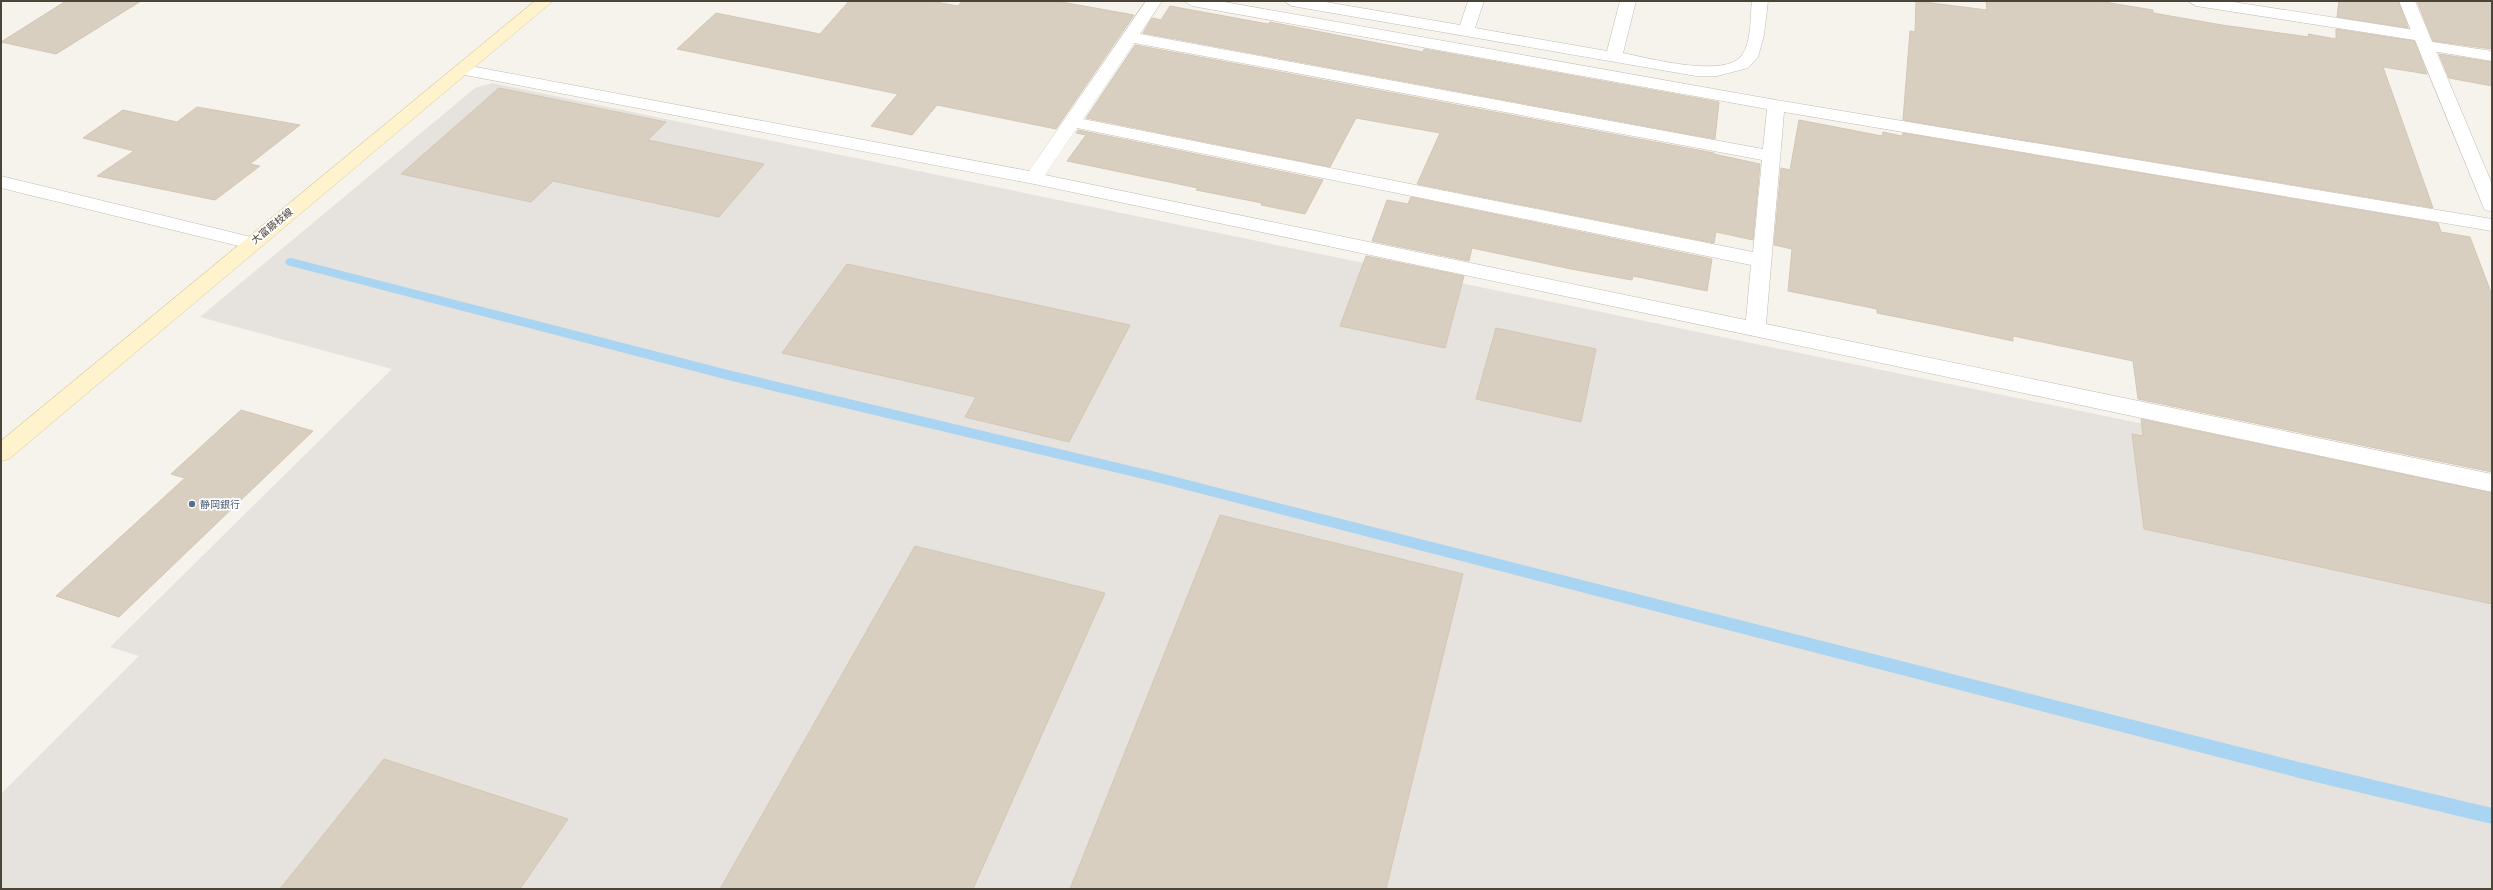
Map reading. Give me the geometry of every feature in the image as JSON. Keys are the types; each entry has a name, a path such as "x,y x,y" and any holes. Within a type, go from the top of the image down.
{"main road":[{"name":"大富藤枝線","path":"1,453 251,243 465,70 546,1"}],"street":[{"path":"1034,178 1154,1"},
{"path":"1192,1 1776,105 2492,226"},
{"path":"1292,1 1342,5 1466,31 1696,71 1718,72 1736,69 1747,62 1754,52 1755,2"},
{"path":"1466,31 1476,1"},
{"path":"1614,57 1628,1"},
{"path":"2196,1 2424,41 2492,56"},
{"path":"2407,1 2492,206"},
{"path":"1130,37 1771,156"},
{"path":"465,70 1034,178 2492,482"},
{"path":"1755,329 1776,105"},
{"path":"1072,122 1762,260"},
{"path":"1,182 251,243"}],"shaded area":[{"path":"492,83 2492,496 2492,889 1,889 1,794 139,656 110,647 392,369 200,317 475,88"}],"building":[{"path":"66,1 141,1 56,54 1,42"},
{"path":"849,1 930,1 958,6 962,1 1056,1 1134,15 1056,129 937,105 912,135 871,126 898,94 677,49 716,13 820,34"},
{"path":"1916,1 1987,10 1986,1 2098,1 2153,10 2153,13 2222,25 2309,37 2308,34 2336,39 2336,29 2414,41 2427,74 2383,67 2433,208 1903,120 1910,31 1915,32"},
{"path":"2339,1 2398,1 2408,28 2337,17"},
{"path":"2417,1 2492,1 2492,49 2433,41"},
{"path":"1170,6 1268,24 1270,22 1423,52 1424,49 1719,102 1715,139 1143,33 1152,18 1161,20"},
{"path":"1135,45 1714,153 1760,164 1753,240 1716,232 1714,243 1417,184 1440,133 1356,118 1330,167 1086,118"},
{"path":"2439,54 2492,62 2492,86 2449,78"},
{"path":"499,88 666,122 648,140 764,164 719,217 553,181 531,202 401,174"},
{"path":"197,107 300,125 250,164 260,166 215,200 97,176 134,151 83,138 123,110 177,122"},
{"path":"1799,120 1882,136 1883,132 1902,136 1903,133 2438,223 2441,232 2470,237 2492,295 2492,472 2138,399 2133,361 2013,336 2013,341 1877,313 1877,309 1788,291 1792,249 1774,245 1781,168 1790,170"},
{"path":"1078,130 1323,180 1305,214 1261,205 1262,203 1196,190 1198,188 1067,161 1086,135 1076,133"},
{"path":"1411,197 1712,259 1707,291 1633,276 1632,280 1571,269 1472,248 1469,261 1372,241 1387,200 1408,204"},
{"path":"1366,256 1464,276 1445,348 1340,326"},
{"path":"847,264 1130,325 1069,442 965,417 976,397 782,353"},
{"path":"1496,328 1596,349 1581,422 1476,399"},
{"path":"241,410 313,431 119,617 56,596 185,478 171,474"},
{"path":"2141,419 2492,493 2492,604 2144,529 2132,434 2143,436"},
{"path":"1220,515 1463,574 1386,889 1070,889"},
{"path":"915,546 1105,593 973,889 720,889"},
{"path":"384,759 568,819 520,889 280,889"}],"waterway":[{"path":"291,262 732,376 1156,477 2303,771 2492,816"}],"place":[{"name":"静岡銀行","path":"192,504"}]}
